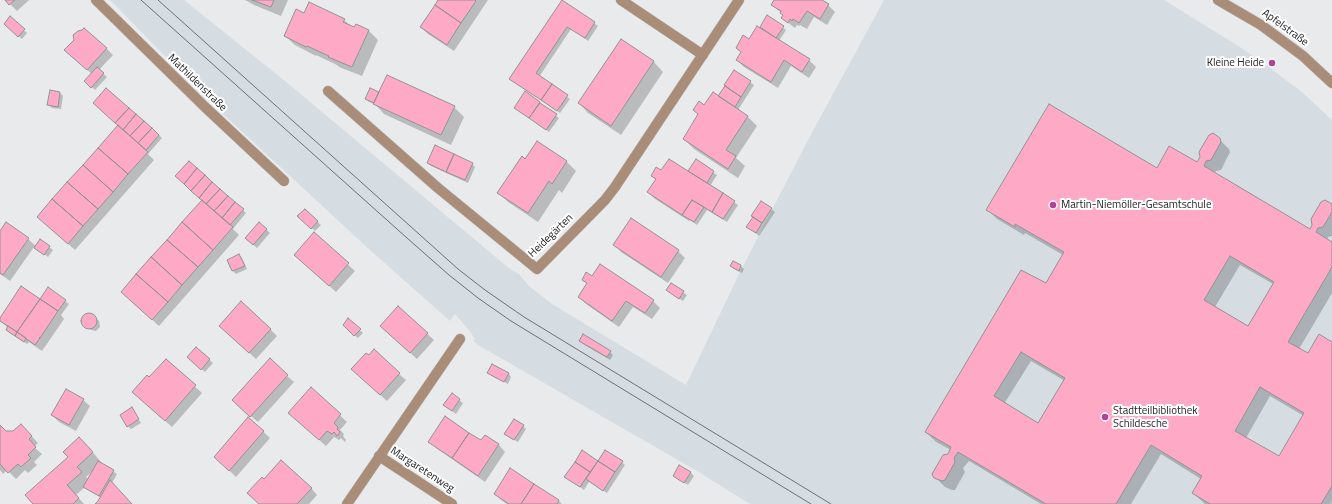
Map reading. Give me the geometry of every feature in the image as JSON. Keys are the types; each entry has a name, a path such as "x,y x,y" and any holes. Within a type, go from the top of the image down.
{"street":[{"name":"Mathildenstraße","path":"96,0 284,181"},
{"path":"621,0 703,55"},
{"name":"Heidegärten","path":"328,92 455,203 537,269 605,200 615,187 739,0"},
{"name":"Apfelstraße","path":"1218,0 1262,25 1303,56 1332,83"},
{"path":"347,504 460,339"},
{"name":"Margaretenweg","path":"379,456 452,504"}],"shaded area":[{"name":"Martin-Niemöller-Gesamtschule","path":"110,0 184,0 285,81 510,269 519,274 529,286 552,304 686,385 740,272 809,138 884,0 1164,0 1240,47 1274,71 1303,93 1332,120 1332,499 1329,504 750,504 697,471 478,345 473,340 475,339 469,330 455,314 450,321 371,251 209,101"}],"building":[{"path":"5,0 15,0 9,5"},
{"path":"252,0 274,0 271,7"},
{"path":"438,0 476,1 461,23 435,5"},
{"path":"562,0 595,22 585,38 567,27 536,73 552,84 541,100 509,79"},
{"path":"774,0 822,0 829,4 820,19 807,11 799,23 793,19 792,21 790,19 788,23 781,18 783,15 780,13 781,11 771,5"},
{"path":"309,2 345,19 343,22 354,27 356,24 369,30 352,67 284,36 296,9 304,13"},
{"path":"435,5 461,23 447,45 420,27"},
{"path":"767,15 784,26 776,38 760,27"},
{"path":"10,16 25,29 18,37 4,24"},
{"path":"757,26 810,59 802,72 784,60 771,82 736,60 741,52 736,48 743,35 749,39"},
{"path":"84,28 107,48 87,70 64,50 74,40 73,35"},
{"path":"621,39 654,61 611,126 578,103"},
{"path":"97,67 104,73 91,88 84,81"},
{"path":"734,70 751,81 741,97 724,85"},
{"path":"387,75 455,106 441,135 373,104"},
{"path":"552,84 568,95 557,111 541,100"},
{"path":"725,86 741,97 735,107 718,96"},
{"path":"106,88 129,108 115,123 93,103"},
{"path":"370,88 379,92 374,103 365,99"},
{"path":"50,90 60,92 58,107 47,105"},
{"path":"525,91 540,102 529,118 514,108"},
{"path":"713,92 748,116 726,150 736,156 728,169 683,139 698,114 693,110 699,101 704,105"},
{"path":"540,103 557,114 546,130 529,118"},
{"path":"1049,104 1157,168 1169,146 1197,162 1200,157 1199,152 1209,135 1213,133 1220,138 1221,142 1211,160 1206,161 1204,166 1310,229 1312,225 1311,219 1321,202 1325,200 1332,204 1332,212 1323,227 1318,228 1316,232 1332,242 1332,267 1288,342 1308,353 1319,334 1332,342 1332,486 1321,504 1210,504 1192,493 1202,476 1151,445 1116,504 1046,504 958,452 954,458 955,462 945,480 942,481 934,478 932,474 943,455 948,454 951,447 925,432 1021,270 1046,283 1064,252 1015,224 1015,227 986,210","holes":["1230,256 1274,282 1248,326 1204,300","1021,352 1065,378 1038,423 994,396","1260,387 1304,413 1279,456 1235,431"]},
{"path":"129,108 136,114 123,130 115,123"},
{"path":"136,114 144,121 130,136 123,130"},
{"path":"144,121 152,128 138,143 130,136"},
{"path":"118,125 148,152 128,174 98,148"},
{"path":"152,128 159,135 146,150 138,143"},
{"path":"537,141 567,161 552,184 549,181 528,213 497,193 522,156 525,159"},
{"path":"435,145 454,154 446,172 427,163"},
{"path":"98,148 128,174 113,192 83,165"},
{"path":"454,154 473,163 465,180 446,172"},
{"path":"669,159 723,193 712,212 692,200 682,215 647,192 656,179 651,176 656,167 661,170"},
{"path":"696,159 714,171 707,183 688,171"},
{"path":"189,161 197,168 184,184 175,176"},
{"path":"83,165 113,192 98,209 67,182"},
{"path":"197,168 205,175 191,191 184,184"},
{"path":"205,175 212,182 199,198 191,191"},
{"path":"67,182 98,209 83,226 52,199"},
{"path":"212,182 220,189 206,204 199,198"},
{"path":"220,189 228,196 214,211 206,204"},
{"path":"723,193 735,201 723,219 712,212"},
{"path":"228,196 235,202 222,218 214,211"},
{"path":"52,199 83,226 68,244 37,217"},
{"path":"202,200 233,227 213,250 182,222"},
{"path":"692,200 704,207 694,222 682,215"},
{"path":"761,201 772,208 762,223 751,216"},
{"path":"235,202 244,209 230,225 222,218"},
{"path":"305,209 318,221 311,229 297,216"},
{"path":"753,217 762,223 756,233 746,227"},
{"path":"631,218 679,250 661,277 613,245"},
{"path":"6,222 29,238 3,275 0,273 0,231"},
{"path":"182,222 213,250 198,267 167,240"},
{"path":"259,222 267,229 253,245 245,238"},
{"path":"314,232 349,263 329,286 294,255"},
{"path":"40,239 50,246 44,255 34,248"},
{"path":"167,240 198,267 182,285 151,257"},
{"path":"239,254 245,266 232,271 227,260"},
{"path":"151,257 182,285 168,302 136,274"},
{"path":"733,261 741,265 739,271 730,266"},
{"path":"600,264 654,300 645,313 626,301 612,321 578,297 587,283 582,280 586,272 592,276"},
{"path":"136,274 168,302 152,320 121,292"},
{"path":"671,283 684,291 679,299 666,290"},
{"path":"21,286 40,299 17,332 0,321 0,318"},
{"path":"48,287 66,300 58,311 40,299"},
{"path":"40,299 58,311 35,345 17,332"},
{"path":"241,301 271,329 249,353 219,326"},
{"path":"398,306 428,333 410,353 380,326"},
{"path":"89,313 96,318 97,321 92,328 89,329 82,324 81,321 86,314"},
{"path":"348,318 361,329 354,336 343,325"},
{"path":"8,326 17,332 15,336 6,330"},
{"path":"17,332 26,338 24,342 15,336"},
{"path":"583,334 611,351 607,357 579,341"},
{"path":"196,347 210,359 201,370 187,357"},
{"path":"374,349 400,373 380,395 351,369 366,353 369,355"},
{"path":"270,358 288,375 250,417 232,400"},
{"path":"166,359 196,385 165,421 132,392 147,375 149,377"},
{"path":"492,364 509,373 504,382 487,373"},
{"path":"311,387 341,414 334,423 340,432 337,436 334,432 332,434 327,431 319,440 288,413"},
{"path":"66,389 84,399 69,425 51,415"},
{"path":"452,393 460,399 452,411 443,405"},
{"path":"132,407 139,419 127,427 120,415"},
{"path":"445,416 469,433 452,458 428,442"},
{"path":"248,417 264,431 229,471 214,457"},
{"path":"514,419 524,425 514,440 504,434"},
{"path":"21,424 32,436 29,439 36,447 28,455 31,458 21,467 18,464 8,473 0,464 0,425 6,431 13,431"},
{"path":"469,433 481,440 485,435 499,444 478,476 452,458"},
{"path":"79,437 93,452 77,467 82,472 67,485 79,498 73,504 33,504 25,495 68,457 63,452"},
{"path":"582,450 598,461 590,472 575,462"},
{"path":"605,450 623,461 615,472 598,461"},
{"path":"281,460 312,488 297,504 259,504 247,493 262,477 264,479"},
{"path":"98,461 114,470 99,496 83,487"},
{"path":"598,461 615,472 603,491 586,479"},
{"path":"575,462 590,472 580,487 564,477"},
{"path":"679,465 691,472 684,483 673,476"},
{"path":"510,468 534,484 521,504 509,504 494,494"},
{"path":"110,480 132,504 95,504"},
{"path":"534,484 559,500 557,504 521,504"}],"tram line":[{"path":"141,0 407,238 478,298 511,321 811,504"},
{"path":"158,0 458,269 485,290 524,317 831,504"}],"place":[{"name":"Kleine Heide","path":"1272,63"},
{"name":"Martin-Niemöller-Gesamtschule","path":"1053,205"},
{"name":"Stadtteilbibliothek Schildesche","path":"1105,417"}]}
